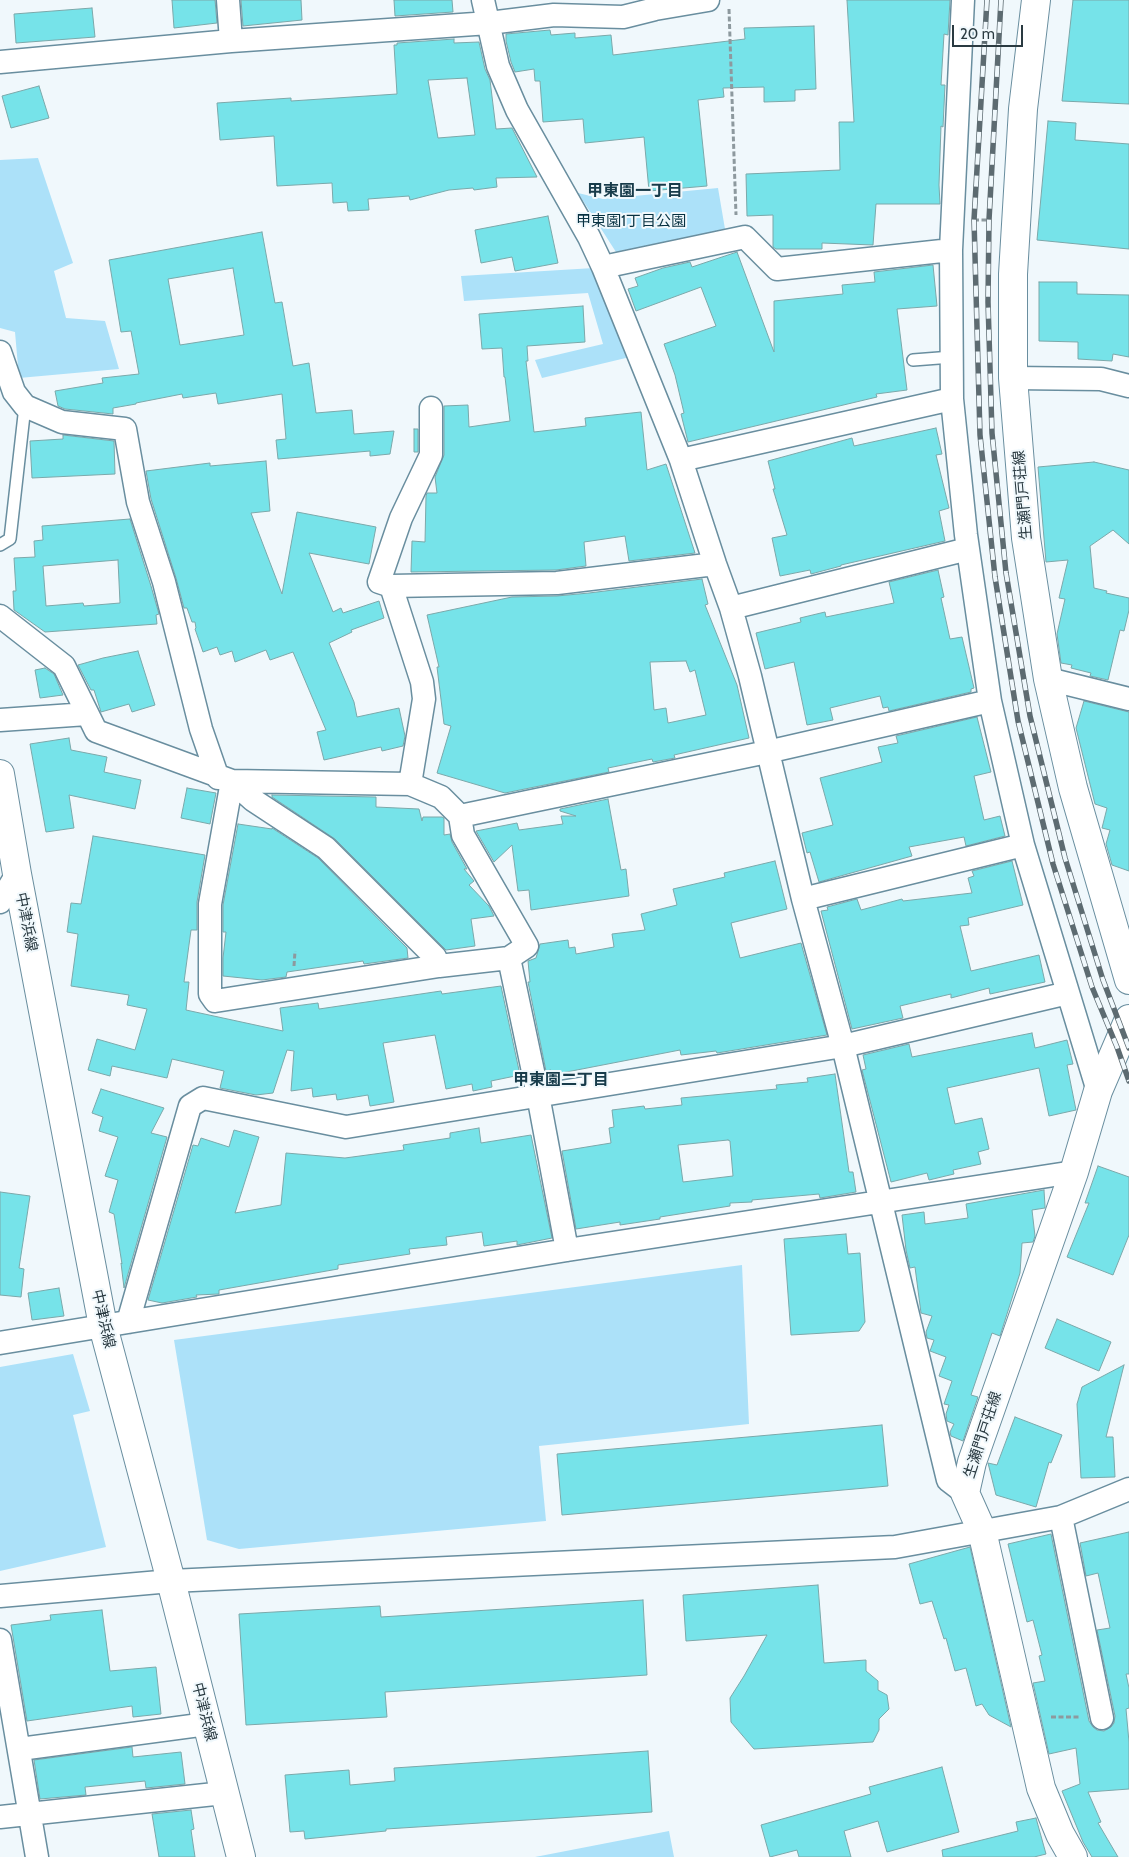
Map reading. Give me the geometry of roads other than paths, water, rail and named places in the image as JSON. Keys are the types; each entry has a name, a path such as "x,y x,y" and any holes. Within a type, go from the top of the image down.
{"main road":[{"name":"生瀬門戸荘線","path":"1036,0 1023,109 1013,274 1013,378 1026,538 1048,679 1073,788 1129,980"},
{"name":"中津浜線","path":"0,774 17,874 171,1581 241,1857"},
{"name":"生瀬門戸荘線","path":"1073,1857 1060,1834 1041,1788 982,1531 965,1493 972,1462 1074,1172 1098,1091 1129,1019"}],"street":[{"path":"228,0 231,41"},
{"path":"483,0 498,66 517,110 589,238 603,267 681,460 731,608 750,676 803,899 842,1046 948,1480 965,1493"},
{"path":"963,0 951,250 952,399 968,549 990,701 1023,845 1098,1091"},
{"path":"0,62 231,41 488,23 554,14 623,17 697,1"},
{"path":"603,267 745,237 777,269 951,250"},
{"path":"0,352 14,392 25,406 62,422 125,429 138,502 164,582 201,729 225,779 210,904 210,994 215,1001 439,966 509,958 528,946 463,835 460,816 441,797 410,784 225,779"},
{"path":"1013,378 1101,379 1129,386"},
{"path":"681,460 952,399"},
{"path":"431,408 431,455 401,518 379,582 391,586 557,583 715,564"},
{"path":"731,608 968,549"},
{"path":"391,586 422,682 424,699 410,784"},
{"path":"0,616 64,666 96,731 225,779 253,800 326,848 435,957 439,966"},
{"path":"1048,679 1129,699"},
{"path":"460,816 768,752 990,701"},
{"path":"0,720 87,714"},
{"path":"803,899 1023,845"},
{"path":"0,902 17,874"},
{"path":"509,958 538,1095 567,1250"},
{"path":"115,1324 190,1106 203,1098 346,1127 842,1046 1068,993"},
{"path":"0,1343 567,1250 1074,1172"},
{"path":"0,1596 171,1581 895,1547 1061,1517 1129,1489"},
{"path":"1061,1517 1102,1718"},
{"path":"0,1640 37,1857"},
{"path":"20,1749 207,1724"},
{"path":"0,1817 224,1793"}],"lane":[{"path":"913,360 952,357"},
{"path":"0,545 10,539 25,406"}],"railway":[{"path":"987,0 974,220 980,435 995,577 1018,721 1053,864 1092,987 1129,1081"},
{"path":"1001,0 989,220 988,302 992,433 1006,573 1030,716 1065,858 1103,980 1129,1048"}],"district":[{"name":"甲東園一丁目","path":"635,191"},
{"name":"甲東園二丁目","path":"561,1080"}],"park label":[{"name":"甲東園1丁目公園","path":"631,222"}]}
